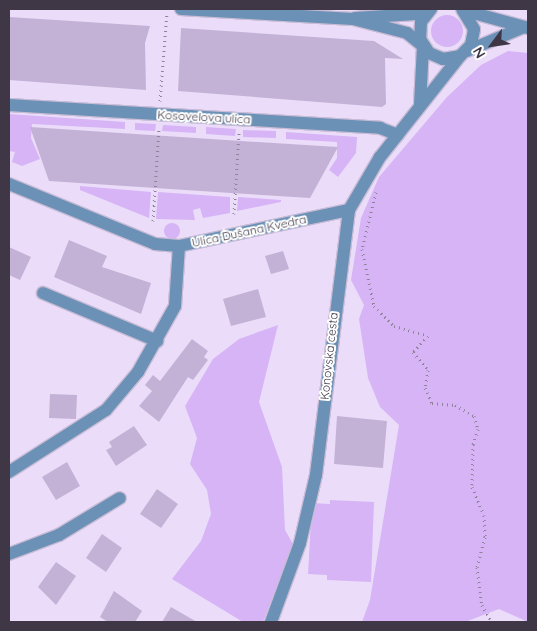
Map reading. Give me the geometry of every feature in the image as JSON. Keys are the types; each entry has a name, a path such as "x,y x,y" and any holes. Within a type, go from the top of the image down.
{"street":[{"path":"182,9 353,19 431,9"},
{"path":"420,105 423,46 419,30 431,9"},
{"path":"463,54 474,37 465,10"},
{"path":"465,10 526,28"},
{"path":"353,19 406,33 444,59 463,54 526,28"},
{"name":"Konovska cesta","path":"271,622 300,543 316,475 349,210 368,175 420,105 463,54"},
{"name":"Kosovelova ulica","path":"9,105 380,128 398,135"},
{"path":"9,184 155,244 179,246"},
{"name":"Ulica Dušana Kvedra","path":"9,472 106,410 138,372 175,306 179,246 349,210"},
{"path":"43,293 157,341"},
{"path":"9,554 58,535 120,498"}],"path":[{"path":"234,214 240,120"},
{"path":"377,186 362,249 374,306 394,326 428,336 413,352 428,370 425,388 432,403 455,405 474,416 478,429 473,444 472,487 484,515 485,537 477,567 482,605 492,622"}],"shaded area":[{"path":"447,15 453,16 458,20 462,25 462,37 458,42 453,46 447,47 441,46 436,42 432,37 431,31 432,25 436,20 441,16"},
{"path":"508,51 528,53 528,622 499,609 465,622 362,622 370,600 399,425 380,407 368,378 359,319 364,305 351,280 361,218 379,177 447,97 481,65"},
{"path":"9,114 125,122 125,129 32,124 31,138 40,159 22,166 12,162 15,152 9,151"},
{"path":"135,123 156,124 155,131 135,130"},
{"path":"163,125 196,127 196,133 162,131"},
{"path":"206,127 236,129 235,136 206,134"},
{"path":"243,130 276,131 276,138 243,137"},
{"path":"286,132 357,137 356,153 338,177 329,170 337,158 337,142 286,139"},
{"path":"80,186 151,192 149,218 80,190"},
{"path":"158,192 230,197 230,213 203,218 200,208 193,210 195,220 156,219"},
{"path":"238,197 281,200 281,202 237,211"},
{"path":"169,223 175,223 180,228 178,237 169,239 164,234 164,228"},
{"path":"278,325 259,402 282,467 285,530 293,544 263,622 243,622 172,579 201,541 211,514 207,490 190,464 197,438 185,406 213,359 239,339"},
{"path":"330,500 374,502 371,582 327,580 327,575 308,574 312,503 330,504"}],"building":[{"path":"9,17 150,26 145,43 146,90 9,80"},
{"path":"181,28 374,41 403,59 385,58 386,104 382,107 178,91"},
{"path":"30,127 338,147 310,198 231,193 49,181"},
{"path":"69,240 107,256 102,267 151,283 141,314 54,277"},
{"path":"9,247 31,257 20,280 9,275"},
{"path":"283,251 289,269 271,274 265,256"},
{"path":"258,289 266,317 231,326 223,299"},
{"path":"192,339 208,351 204,357 208,360 193,380 188,377 159,422 139,406 152,391 145,385 153,375 160,381"},
{"path":"50,394 77,395 76,419 49,418"},
{"path":"337,416 387,421 383,468 334,464"},
{"path":"134,426 147,445 116,466 106,450 112,447 109,442"},
{"path":"67,462 80,486 56,500 42,477"},
{"path":"157,489 178,504 161,528 140,514"},
{"path":"102,534 122,548 106,572 86,558"},
{"path":"56,562 76,576 56,605 38,587"},
{"path":"114,591 142,611 135,622 108,622 100,617"},
{"path":"171,607 197,622 162,622"}]}
